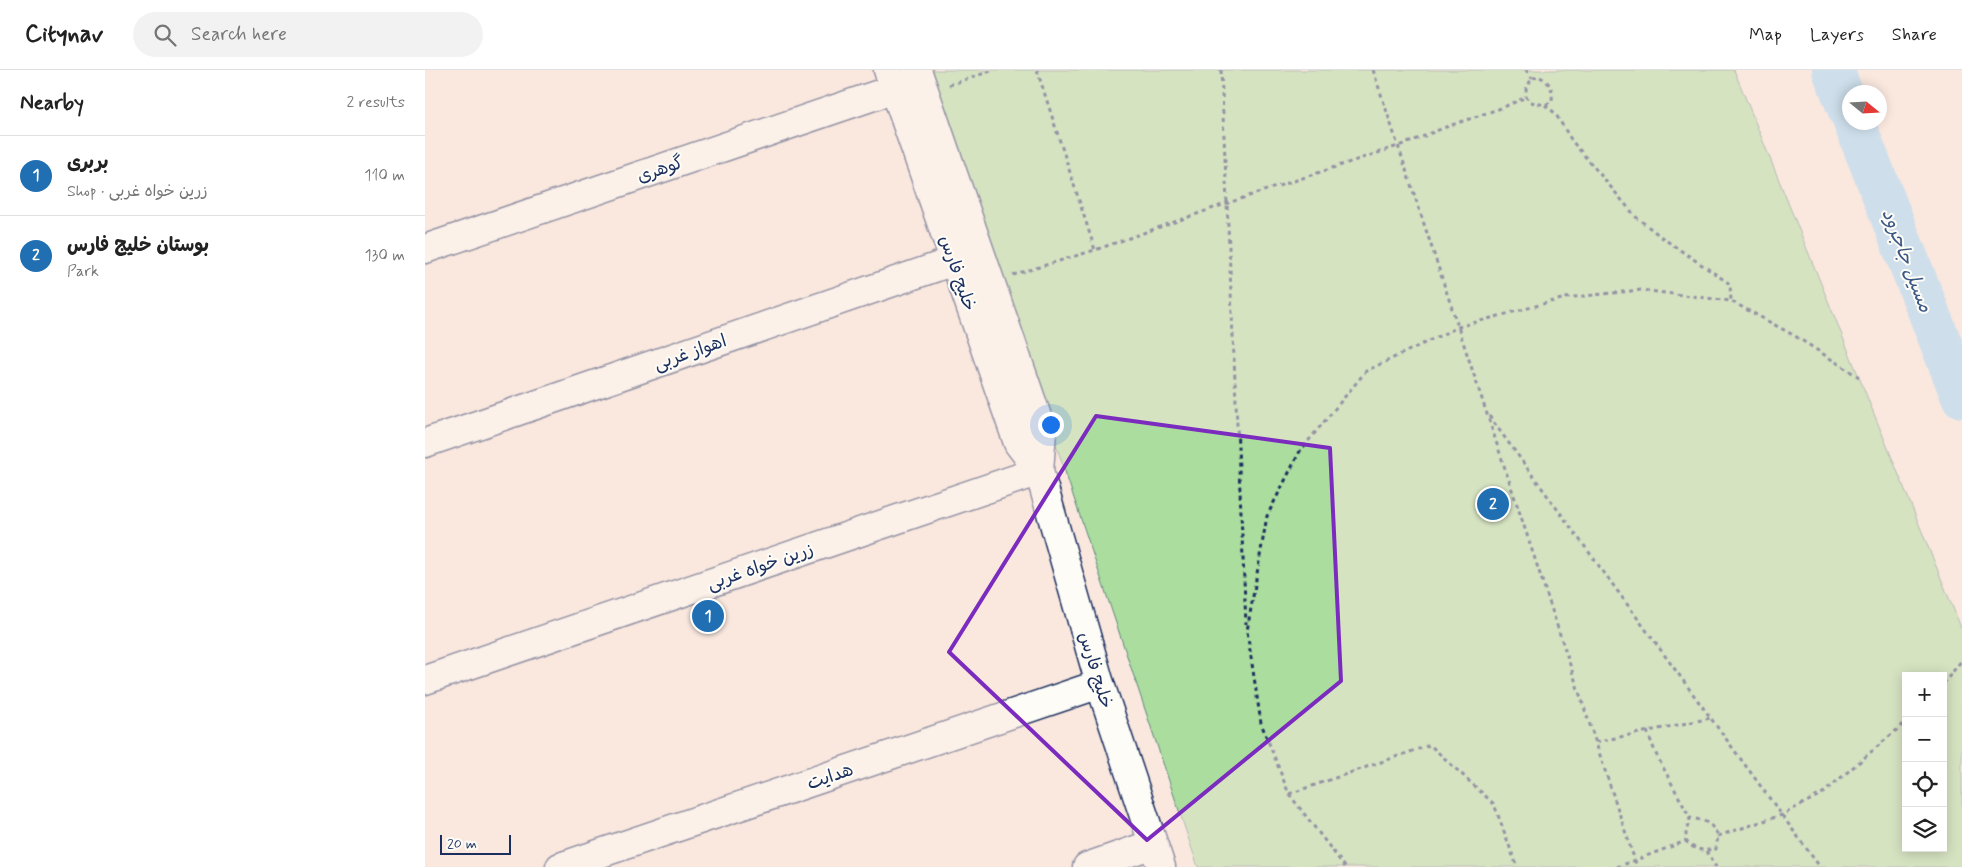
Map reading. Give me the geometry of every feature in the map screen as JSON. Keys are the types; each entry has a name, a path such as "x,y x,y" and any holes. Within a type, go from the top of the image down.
{"main road":[{"name":"خلیج فارس","path":"917,70 1042,431 1039,471 1100,684 1157,855"},
{"name":"خلیج فارس","path":"891,79 1018,443 1039,471"},
{"name":"گوهری","path":"425,249 891,79"},
{"name":"اهواز غربی","path":"425,443 954,261"},
{"name":"زرین خواه غربی","path":"425,680 1039,471"},
{"name":"هدایت","path":"560,867 1100,684"},
{"path":"1087,867 1157,855"}],"path":[{"path":"945,86 994,70"},
{"path":"1037,70 1095,250"},
{"path":"1221,70 1247,631 1261,723 1289,794 1345,867"},
{"path":"1373,70 1637,867"},
{"path":"1527,70 1532,78"},
{"path":"1532,78 1540,77 1549,82 1553,91 1552,101 1545,105"},
{"path":"1526,98 1526,89 1532,78"},
{"path":"1010,276 1095,250 1398,145 1526,98"},
{"path":"1526,98 1531,102 1545,105 1555,113 1572,140 1636,217 1730,284 1731,301"},
{"path":"1247,631 1267,516 1300,451 1365,371 1458,327 1565,298 1641,290 1731,301 1795,336 1859,377"},
{"path":"1487,413 1820,867"},
{"path":"1947,679 1962,660"},
{"path":"1596,742 1711,718"},
{"path":"1718,836 1782,815 1823,793 1902,725"},
{"path":"1647,731 1656,754 1690,818 1686,832 1686,841 1693,848 1706,851 1716,848 1718,836 1712,824 1690,818"},
{"path":"1289,794 1430,745 1494,804 1517,867"},
{"path":"1617,867 1686,841"},
{"path":"1706,851 1716,867"}],"highlighted area":[{"path":"1096,416 1330,448 1341,681 1147,840 949,652"}],"green space":[{"path":"930,70 1734,70 1962,630 1962,867 1198,867"}],"waterway":[{"name":"مسیل جاجرود","path":"1833,70 1842,93"},
{"name":"مسیل جاجرود","path":"1857,130 1962,397"}],"place":[{"name":"بوستان خلیج فارس","path":"1493,504"},
{"name":"بربری","path":"708,616"}]}
